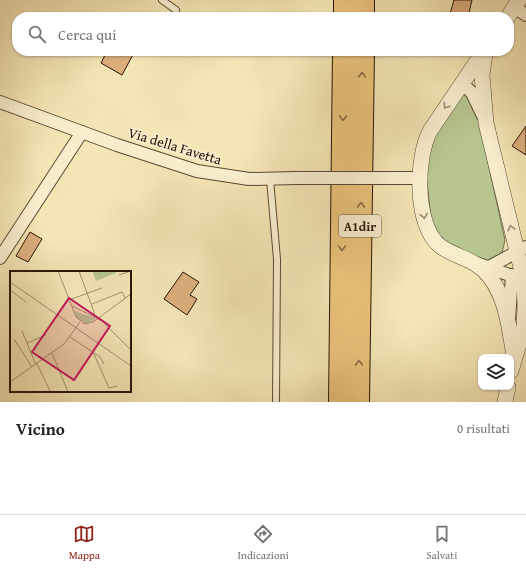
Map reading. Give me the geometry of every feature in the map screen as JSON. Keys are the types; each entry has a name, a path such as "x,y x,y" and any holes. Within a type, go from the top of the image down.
{"highway":[{"path":"344,12 345,0"},
{"path":"363,0 363,12"},
{"name":"A1dir","path":"340,402 344,56"},
{"name":"A1dir","path":"358,402 363,56"}],"street":[{"path":"481,56 462,83 425,141 420,160 424,220 430,235 444,248 482,265 521,279"},
{"path":"484,56 482,75 486,123"},
{"path":"462,83 475,98 486,123 522,250 521,279 525,307 525,325 514,358"},
{"name":"Via della Favetta","path":"0,102 82,132 197,171 240,178 270,179 420,178"},
{"path":"0,258 82,132"},
{"path":"482,265 522,250"},
{"path":"482,265 498,290 509,323 511,354"},
{"path":"509,323 521,279"},
{"path":"505,402 507,390"}],"lane":[{"path":"162,0 176,10"},
{"path":"270,179 277,259 276,402"}],"green space":[{"path":"464,90 474,106 479,122 505,240 502,253 490,263 442,240 431,219 426,172 431,142"}],"building":[{"path":"454,0 472,0 469,12 450,12"},
{"path":"104,56 132,56 122,75 101,63"},
{"path":"526,126 526,155 512,146"},
{"path":"30,232 42,239 28,262 16,256"},
{"path":"183,272 199,282 190,295 197,299 187,315 164,299"}]}
